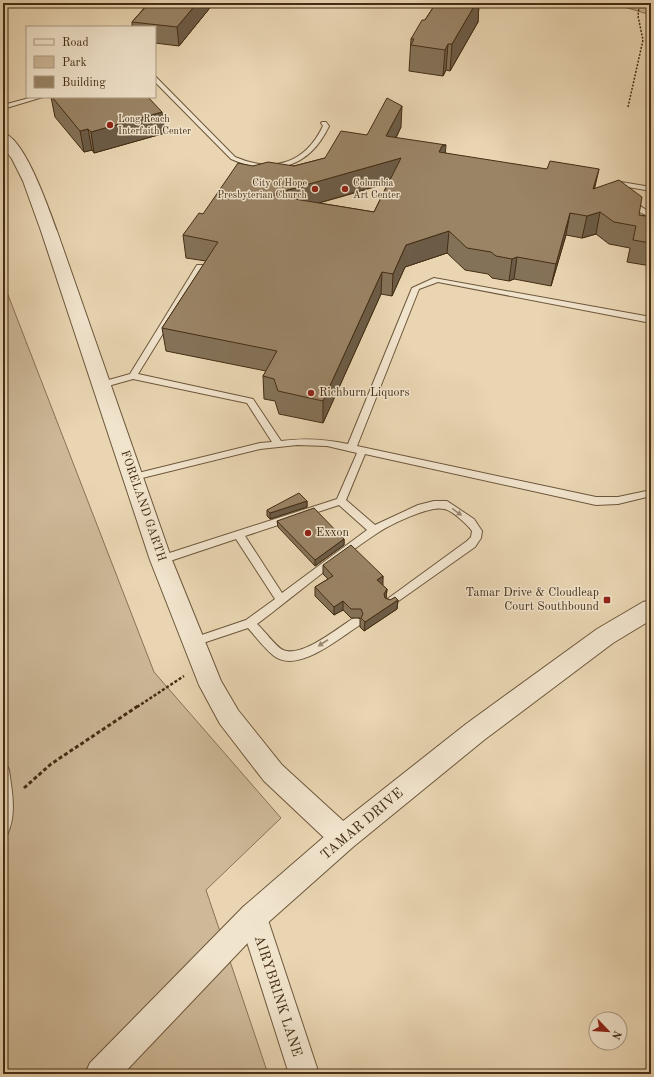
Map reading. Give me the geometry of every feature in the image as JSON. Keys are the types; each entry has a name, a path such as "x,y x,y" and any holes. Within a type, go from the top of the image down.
{"street":[{"name":"FORELAND GARTH","path":"3,137 19,158 30,181 49,231 161,560 211,685 229,717 273,773 343,838"},
{"name":"TAMAR DRIVE","path":"101,1074 253,917 343,838 475,732 605,636 651,609"},
{"name":"AIRYBRINK LANE","path":"253,917 304,1074"}],"lane":[{"path":"156,79 232,158 242,163 271,166 298,160 315,147 323,134 326,126 324,123"},
{"path":"3,107 36,98"},
{"path":"651,189 624,184 627,197 636,207 651,215"},
{"path":"133,376 200,267"},
{"path":"351,449 416,288 437,280 651,320"},
{"path":"101,385 133,376 250,401 278,444"},
{"path":"134,478 260,446 297,442 327,443 596,501 612,502 628,500 651,493"},
{"path":"161,560 341,501 362,451"},
{"path":"341,501 374,530"},
{"path":"194,642 250,623 374,530 421,508 434,504 447,505 471,522 477,531 476,538 471,544 390,603"},
{"path":"239,535 281,600"},
{"path":"250,623 278,653 291,657 298,657 307,653 356,622"},
{"path":"3,770 8,803 8,810 3,831"}],"path":[{"path":"628,107 643,40 638,16 638,11 642,3"},
{"path":"8,803 51,764 203,664"}],"green space":[{"path":"611,3 651,3 651,15"},
{"path":"3,282 154,672 281,818 206,890 268,1074 3,1074"}],"building":[{"path":"149,3 197,3 177,27 132,22"},
{"path":"436,3 476,3 452,44 448,44 445,50 411,45 414,39 411,39 422,20 425,20"},
{"path":"53,98 149,98 162,112 91,132 88,129 80,131"},
{"path":"387,98 402,106 386,136 446,145 442,146 439,152 547,169 550,161 599,169 593,189 619,180 642,197 639,215 651,217 651,243 633,240 636,226 614,222 600,212 587,216 570,213 556,264 517,257 512,259 496,256 491,252 467,248 449,231 406,245 393,274 382,272 323,401 278,391 274,379 263,376 277,351 162,328 218,242 183,235 199,213 203,214 238,163 253,166 268,162 294,166 325,158 341,131 367,135","holes":["401,158 374,212 270,195"]},
{"path":"299,493 307,501 270,513 267,510"},
{"path":"314,508 344,539 315,560 277,521"},
{"path":"351,545 383,576 377,580 387,589 384,594 385,598 390,600 395,597 398,600 365,622 361,618 363,614 361,609 351,609 343,601 334,607 315,587 333,576 323,565"}],"place":[{"name":"Long Reach Interfaith Center","path":"110,125"},
{"name":"City of Hope Presbyterian Church","path":"315,189"},
{"name":"Columbia Art Center","path":"345,189"},
{"name":"Richburn Liquors","path":"311,393"},
{"name":"Exxon","path":"308,533"},
{"name":"Tamar Drive & Cloudleap Court Southbound","path":"607,600"}]}
